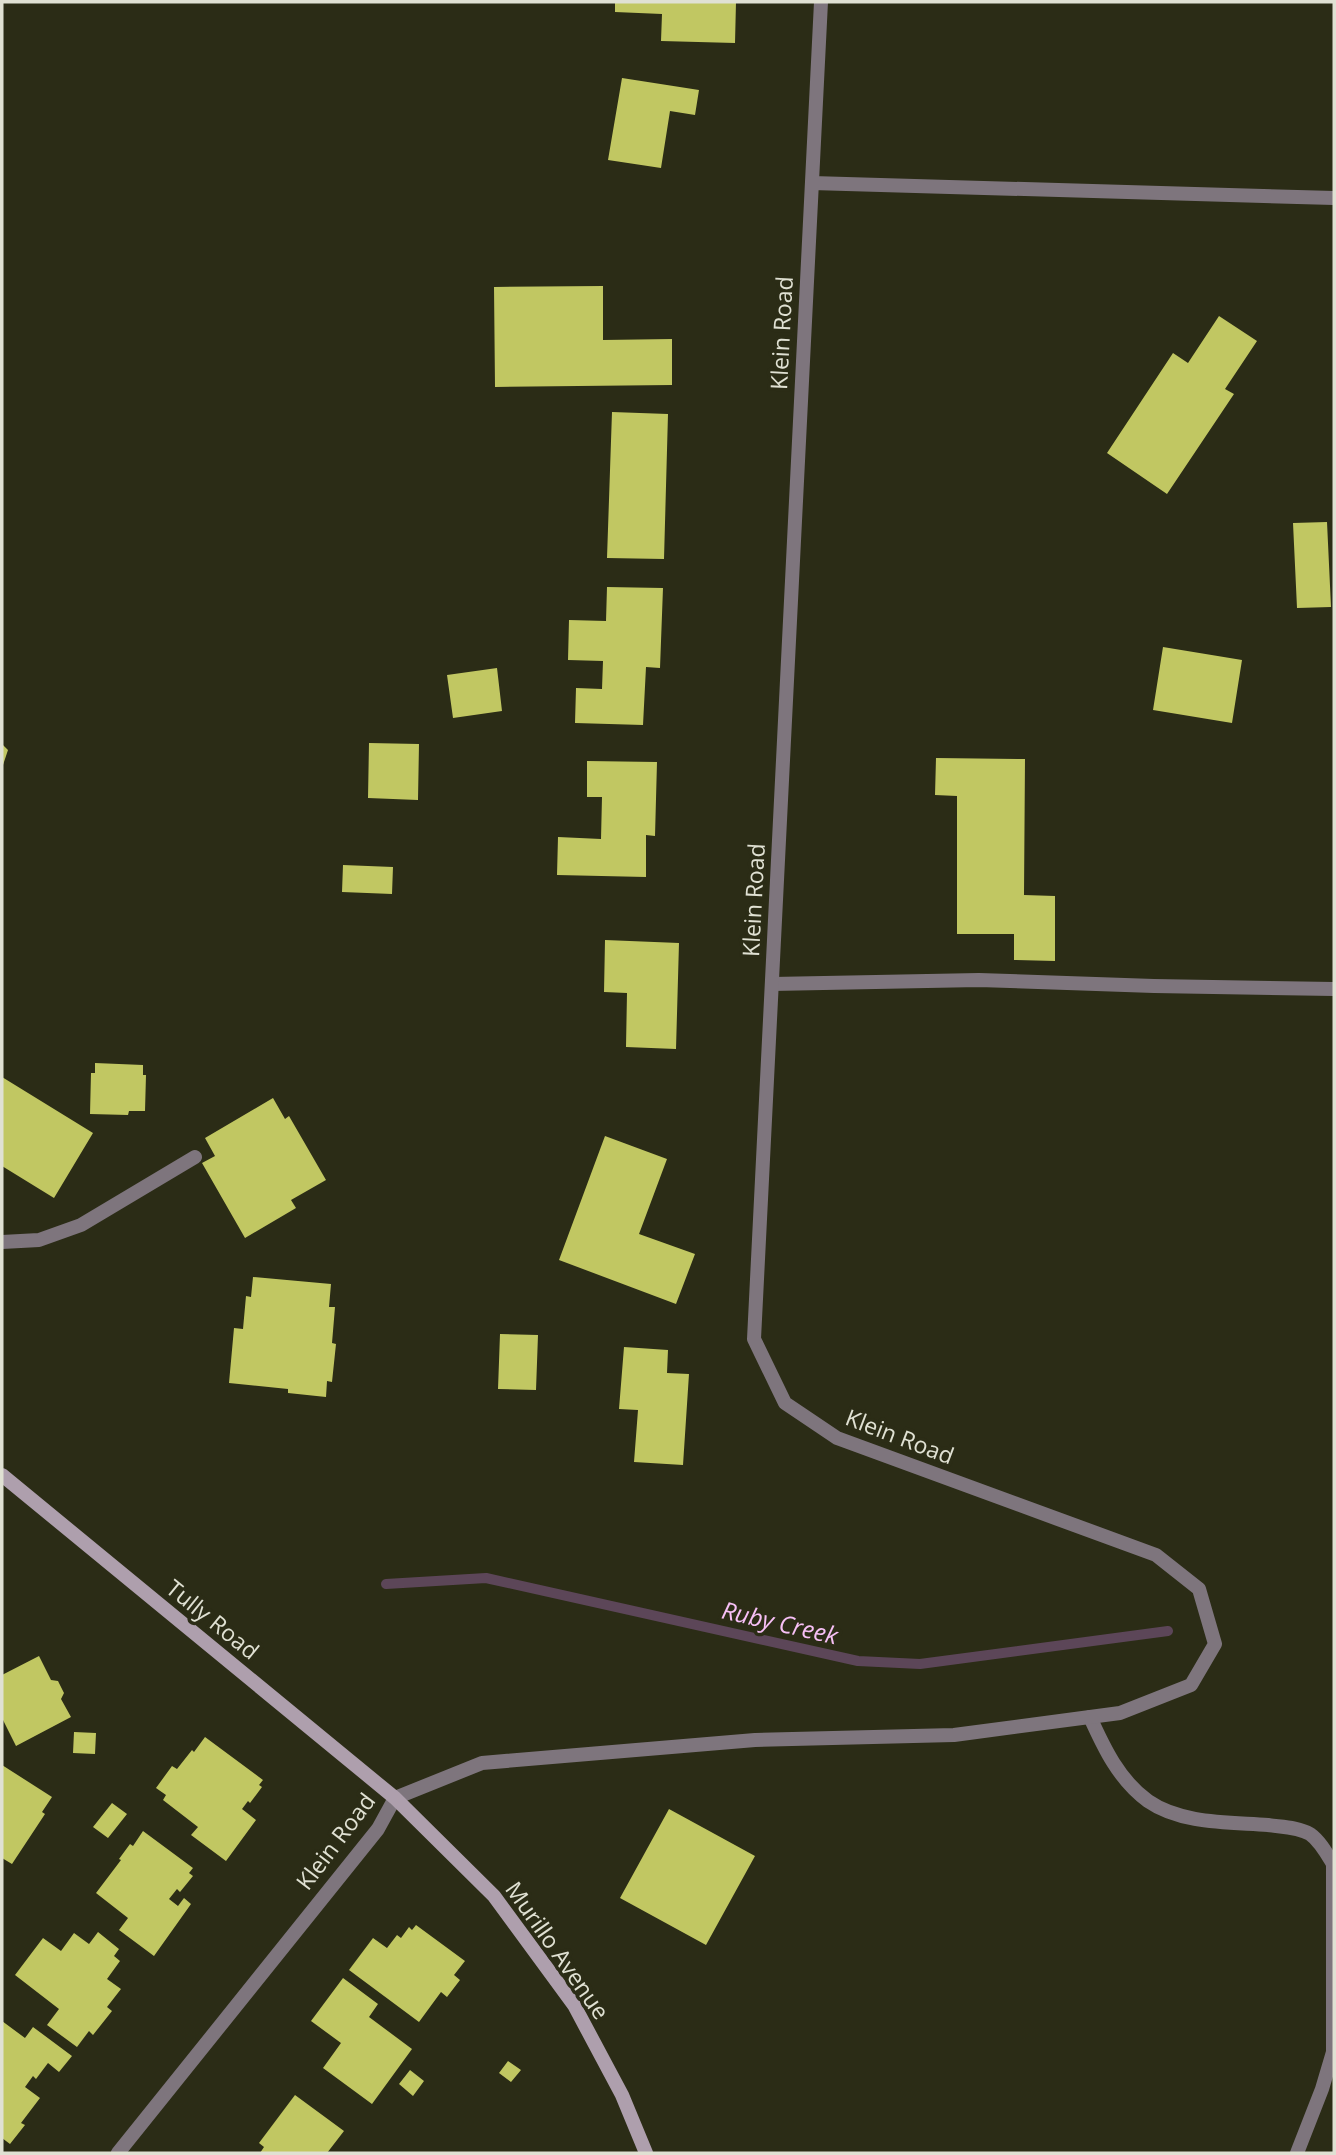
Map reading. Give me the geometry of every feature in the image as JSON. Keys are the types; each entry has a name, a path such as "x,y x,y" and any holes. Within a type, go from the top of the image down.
{"street":[{"name":"Klein Road","path":"118,2153 378,1829 395,1798 482,1763 755,1740 954,1735 1120,1713 1191,1685 1215,1644 1199,1589 1156,1555 837,1438 785,1404 754,1339 821,2"},
{"path":"812,183 1334,198"},
{"path":"772,984 979,980 1334,989"},
{"path":"2,1242 39,1240 81,1225 195,1157"},
{"name":"Tully Road","path":"2,1475 395,1798"},
{"path":"1090,1717 1106,1752 1125,1780 1148,1801 1176,1815 1289,1827 1309,1834 1333,1864 1333,2052 1297,2153"},
{"name":"Murillo Avenue","path":"395,1798 494,1896 574,2005 622,2095 646,2153"}],"building":[{"path":"615,2 736,2 735,43 661,41 662,14 615,12"},
{"path":"622,78 699,90 695,115 670,111 661,168 608,160"},
{"path":"603,286 603,340 672,339 672,385 495,387 494,287"},
{"path":"1219,316 1257,341 1225,389 1234,394 1167,494 1107,453 1173,353 1188,363"},
{"path":"612,412 668,414 664,559 607,558"},
{"path":"1327,522 1331,607 1297,608 1293,523"},
{"path":"607,587 663,588 660,668 646,667 643,725 575,723 576,688 602,689 603,661 568,660 569,620 606,621"},
{"path":"1163,647 1242,660 1232,723 1153,710"},
{"path":"497,668 502,711 453,718 447,675"},
{"path":"369,743 419,744 418,800 368,798"},
{"path":"2,744 8,750 2,768"},
{"path":"936,758 1025,759 1024,895 1055,896 1055,961 1014,960 1014,934 957,934 957,796 935,795"},
{"path":"587,761 657,762 655,836 646,835 646,877 557,875 558,837 601,839 602,797 587,797"},
{"path":"343,865 393,867 392,894 342,892"},
{"path":"605,940 679,943 676,1049 626,1047 627,993 604,992"},
{"path":"95,1063 143,1065 143,1075 146,1075 145,1111 129,1111 128,1115 90,1114 91,1073 95,1073"},
{"path":"2,1077 93,1133 54,1198 2,1166"},
{"path":"273,1098 285,1119 289,1116 326,1180 291,1200 296,1208 245,1238 202,1163 215,1156 205,1138"},
{"path":"605,1136 667,1159 639,1234 695,1254 676,1304 559,1260"},
{"path":"253,1277 331,1284 329,1307 335,1307 332,1343 336,1344 332,1382 327,1381 326,1397 288,1393 288,1389 229,1383 234,1328 243,1329 246,1296 251,1297"},
{"path":"500,1334 538,1335 536,1390 498,1389"},
{"path":"624,1347 668,1350 667,1373 689,1374 683,1465 634,1462 638,1410 619,1409"},
{"path":"39,1656 51,1680 58,1681 64,1693 61,1699 71,1717 16,1746 2,1718 2,1675"},
{"path":"74,1732 96,1733 95,1754 73,1753"},
{"path":"205,1737 263,1780 259,1785 262,1787 242,1809 256,1820 226,1861 191,1835 198,1827 163,1800 166,1795 156,1788 172,1766 177,1769"},
{"path":"2,1765 52,1797 42,1812 45,1814 12,1864 2,1858"},
{"path":"112,1803 127,1814 108,1838 93,1827"},
{"path":"669,1809 755,1856 706,1945 620,1898"},
{"path":"143,1831 193,1868 189,1873 193,1876 180,1892 177,1889 169,1899 178,1906 184,1898 191,1904 154,1956 119,1930 128,1918 96,1893 130,1844 133,1846"},
{"path":"416,1925 465,1961 454,1975 460,1980 447,1997 441,1992 419,2022 349,1970 373,1938 387,1948 397,1935 401,1938 409,1927 412,1930"},
{"path":"98,1932 119,1949 114,1956 120,1961 107,1979 121,1989 107,2007 112,2011 93,2035 89,2031 77,2047 47,2025 59,2009 15,1975 43,1938 61,1951 74,1933 89,1944"},
{"path":"343,1978 378,2004 369,2017 412,2049 372,2104 323,2068 341,2043 311,2021"},
{"path":"2,2021 25,2038 33,2027 72,2056 59,2072 48,2063 36,2079 33,2076 25,2087 40,2098 21,2123 25,2125 10,2144 2,2138"},
{"path":"508,2061 521,2070 511,2082 499,2073"},
{"path":"410,2070 424,2081 413,2096 399,2084"},
{"path":"295,2095 344,2131 327,2153 260,2153 264,2147 259,2143"}],"waterway":[{"name":"Ruby Creek","path":"386,1584 486,1578 858,1661 920,1664 1168,1631"}]}
